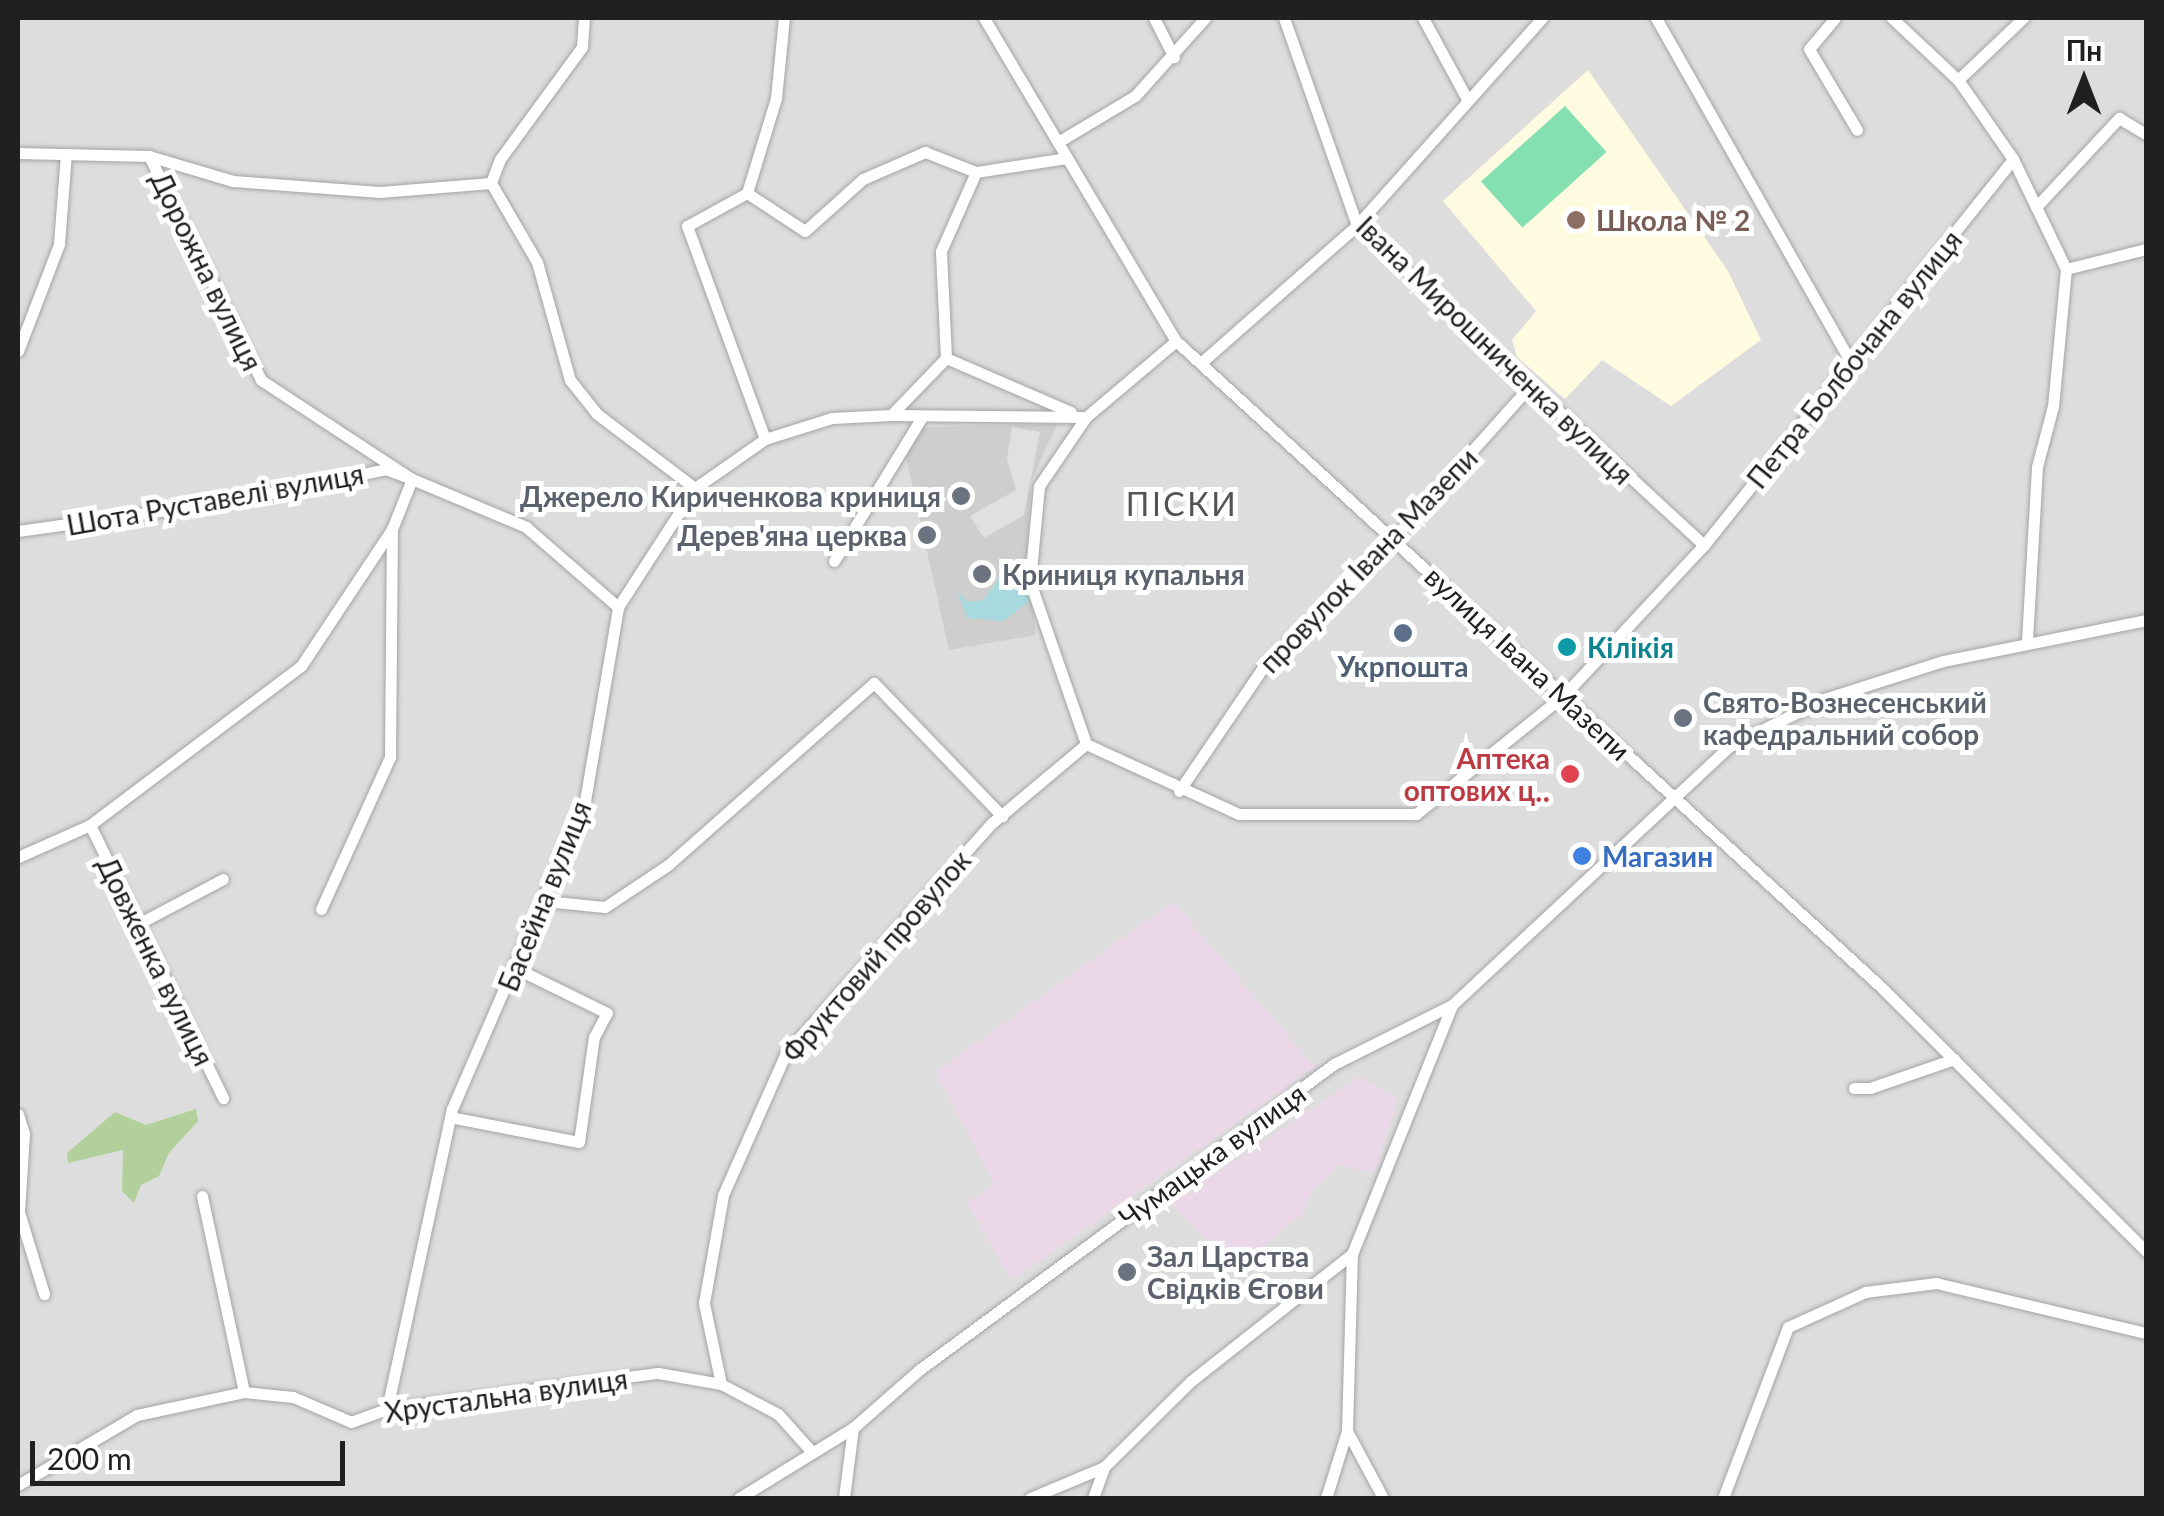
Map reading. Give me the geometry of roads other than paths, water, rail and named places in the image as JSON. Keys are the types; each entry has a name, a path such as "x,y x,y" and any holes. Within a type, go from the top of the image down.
{"street":[{"path":"490,183 500,159 582,47 584,18"},
{"path":"765,439 687,226 747,193 776,98 784,18"},
{"name":"вулиця Івана Мазепи","path":"984,18 1176,340 1565,694 1670,798 1954,1059 2146,1251"},
{"path":"1154,18 1174,58"},
{"path":"1058,142 1135,96 1174,58 1206,18"},
{"name":"Івана Мирошниченка вулиця","path":"1284,18 1357,225 1704,545"},
{"path":"1423,18 1467,99"},
{"path":"1203,361 1357,225 1542,18"},
{"path":"1656,18 1851,363"},
{"path":"1835,18 1809,49 1857,130"},
{"path":"1892,18 1958,80 2013,159 2066,269 2053,406 2037,467 2028,641"},
{"path":"1958,80 2023,18"},
{"path":"2036,207 2119,118 2146,134"},
{"path":"747,193 804,231 863,179 925,152 976,172 1066,158"},
{"path":"18,153 149,156 233,181 380,192 490,183"},
{"path":"18,351 58,244 66,154"},
{"name":"Дорожна вулиця","path":"149,156 261,380 412,478 526,527 618,608"},
{"name":"Петра Болбочана вулиця","path":"1086,744 1179,791 1239,814 1416,814 1565,694 1704,545 2013,159"},
{"path":"892,415 946,358 941,250 976,172"},
{"path":"490,183 537,262 570,380 597,414 695,488"},
{"path":"2066,269 2146,248"},
{"path":"1086,744 1030,582 1039,486 1082,416 1176,340"},
{"path":"946,358 1082,416"},
{"name":"провулок Івана Мазепи","path":"1179,791 1262,669 1394,538 1531,385"},
{"name":"Басейна вулиця","path":"386,1409 450,1117 586,801 618,608 695,488 765,439 832,418 1082,416"},
{"path":"834,561 922,417"},
{"name":"Шота Руставелі вулиця","path":"18,530 238,500 386,469 412,478"},
{"path":"18,857 90,825 300,666 392,529 412,478"},
{"path":"321,909 390,758 392,529"},
{"name":"Чумацька вулиця","path":"740,1498 852,1428 919,1370 1334,1064 1452,1006 1670,798 1730,746 1824,699 2028,641 2146,620"},
{"path":"544,901 605,907 668,865 874,683 1002,816"},
{"name":"Фруктовий провулок","path":"720,1384 704,1303 723,1195 786,1054 1002,816 1086,744"},
{"name":"Довженка вулиця","path":"90,825 223,1098"},
{"path":"138,924 223,879"},
{"path":"450,1117 579,1142 594,1037 606,1013 516,969"},
{"path":"1326,1498 1347,1431 1352,1254 1452,1006"},
{"path":"1854,1088 1954,1059"},
{"path":"18,1114 24,1134 18,1212 44,1294"},
{"path":"202,1196 244,1392"},
{"path":"1030,1498 1104,1467 1191,1381 1352,1254"},
{"path":"1723,1498 1788,1327 1865,1292 1936,1283 2146,1334"},
{"name":"Хрустальна вулиця","path":"18,1485 137,1415 244,1392 293,1397 351,1422 386,1409 658,1374 720,1384 778,1414 812,1452"},
{"path":"844,1498 852,1428"},
{"path":"1347,1431 1383,1498"},
{"path":"1093,1498 1104,1467"}],"water":[{"path":"1010,564 1021,567 1031,600 1003,621 967,618 957,591 968,602 983,600"}],"place":[{"name":"Школа № 2","path":"1576,220"},
{"name":"Джерело Кириченкова криниця","path":"961,496"},
{"name":"Дерев'яна церква","path":"927,535"},
{"name":"Криниця купальня","path":"982,574"},
{"name":"Укрпошта","path":"1403,633"},
{"name":"Кілікія","path":"1567,647"},
{"name":"Свято-Вознесенський кафедральний собор","path":"1683,718"},
{"name":"Аптека оптових ц‥","path":"1570,774"},
{"name":"Магазин","path":"1582,856"},
{"name":"Зал Царства Свідків Єгови","path":"1127,1272"}],"district":[{"name":"ПІСКИ","path":"1182,504"}]}
